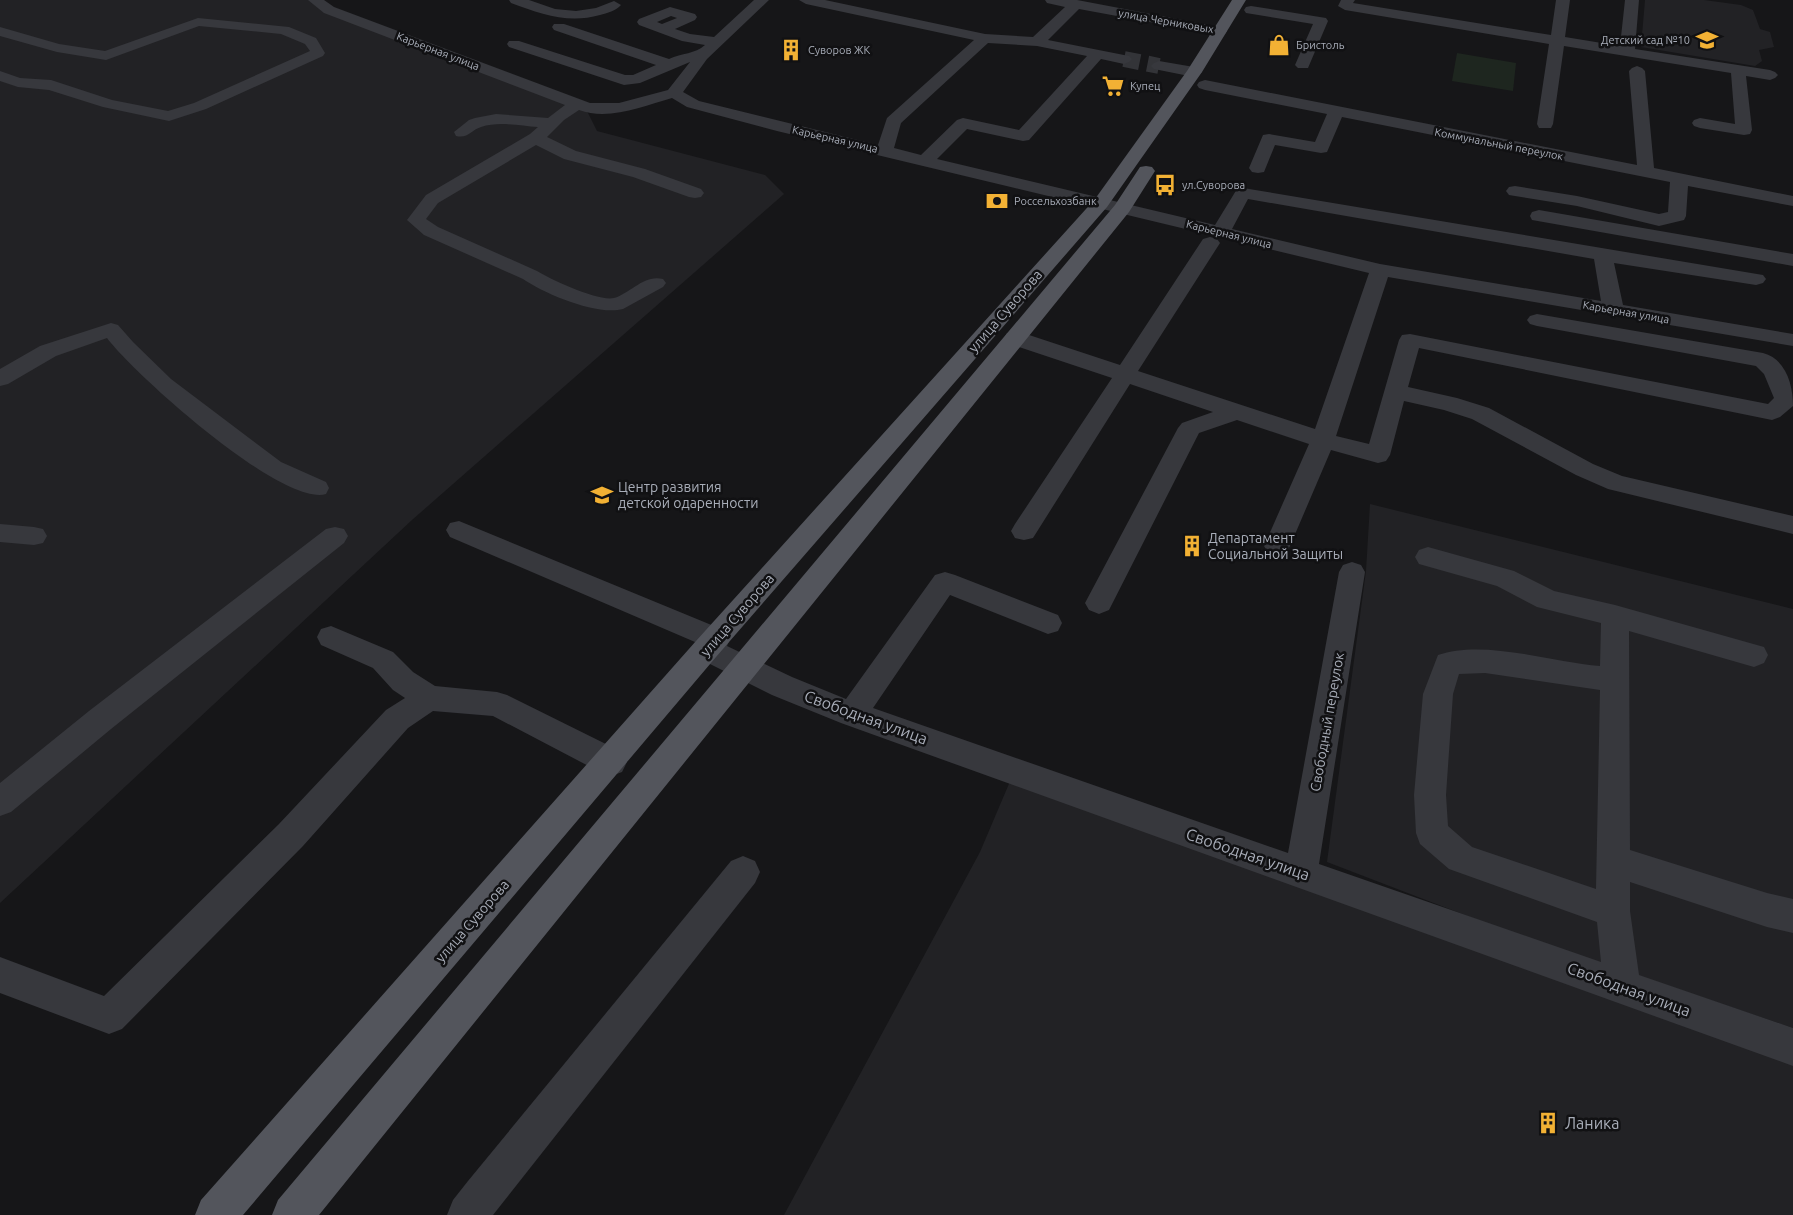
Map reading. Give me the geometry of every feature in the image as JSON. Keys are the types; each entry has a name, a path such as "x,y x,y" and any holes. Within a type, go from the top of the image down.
{"main road":[{"name":"улица Суворова","path":"293,1215 1016,338 1112,205 1239,0"},
{"path":"1194,101 1216,69"},
{"name":"улица Суворова","path":"216,1215 611,762 711,644 1153,162"}],"street":[{"name":"Карьерная улица","path":"315,0 330,10 588,108 620,108 674,93 693,104 1112,205 1215,238 1380,270 1793,340"},
{"path":"516,0 570,17 586,16 614,5"},
{"path":"674,93 702,56 762,0"},
{"path":"806,0 986,38 1037,42 1124,59"},
{"name":"улица Черниковых","path":"1052,0 1139,10 1220,31"},
{"path":"1348,0 1346,6 1770,76"},
{"path":"1545,124 1563,1 1546,0"},
{"path":"1627,52 1632,0"},
{"path":"315,17 347,3"},
{"path":"1037,42 1076,4"},
{"path":"1251,10 1321,22 1329,19 1370,20 1374,11"},
{"path":"0,31 57,48 106,56 198,22 238,24 284,30 311,41 318,53 200,106 170,116 109,104 51,85 18,82 0,76"},
{"path":"1302,65 1321,22"},
{"path":"284,30 299,23"},
{"path":"559,27 669,64"},
{"path":"663,29 687,38 717,42"},
{"path":"885,151 893,121 986,38"},
{"path":"514,44 624,80 635,80 683,58 702,56"},
{"path":"926,160 963,123 1023,136 1097,54"},
{"path":"36,84 92,55"},
{"path":"1159,66 1194,72"},
{"path":"1700,123 1744,130 1738,70"},
{"path":"1637,71 1646,172"},
{"name":"Коммунальный переулок","path":"1205,85 1336,112 1577,171 1646,172 1793,201"},
{"path":"578,104 552,123 536,138 432,199 416,220 431,231 530,275 545,285 598,303 616,305 656,283"},
{"path":"1258,168 1269,138 1321,148 1336,112"},
{"path":"462,132 475,123 496,119 552,123"},
{"path":"536,138 570,155 639,173 695,193"},
{"path":"1577,171 1577,201"},
{"path":"1515,191 1577,201 1659,220 1677,216 1679,179"},
{"path":"1024,531 1243,193 1603,256 1756,279"},
{"path":"1539,216 1793,260"},
{"path":"1603,256 1613,309"},
{"path":"1277,546 1323,440 1380,270"},
{"path":"1537,320 1763,360"},
{"path":"0,379 48,351 111,328 125,346 163,384 200,413 272,468 317,488"},
{"path":"1016,338 1236,412 1323,440 1378,455 1410,340 1772,412 1786,400 1774,371 1763,360 1755,334"},
{"path":"1395,392 1439,402 1490,417 1591,474 1617,483 1793,525"},
{"path":"1099,603 1190,428 1236,412"},
{"name":"Свободная улица","path":"459,530 711,644 745,668 782,686 852,714 1793,1047"},
{"path":"0,533 34,536"},
{"path":"0,802 100,720 335,536"},
{"path":"1428,557 1505,578 1547,600 1614,616 1754,655"},
{"name":"Свободный переулок","path":"1302,872 1352,572"},
{"path":"852,714 945,582 1048,623"},
{"path":"1614,616 1613,911 1622,986"},
{"path":"330,638 383,660 402,680 430,698 497,704 611,762"},
{"path":"1613,911 1461,858 1432,833 1430,795 1438,694 1448,664 1485,661 1588,677 1615,679"},
{"path":"0,975 109,1016 291,835 397,719 430,698"},
{"path":"1614,861 1793,916"},
{"path":"468,1215 482,1195 743,872"}],"shaded area":[{"path":"0,0 311,0 586,109 597,131 765,175 784,194 412,520 0,903"},
{"name":"Детский сад №10","path":"1645,0 1704,0 1741,5 1753,10 1760,29 1770,32 1774,47 1759,50 1762,61 1755,66 1641,47"},
{"path":"1457,53 1516,63 1513,91 1452,81"},
{"path":"1370,504 1793,609 1793,1028 1504,930 1327,862 1366,571"},
{"path":"1011,779 1793,1063 1793,1215 784,1215 980,852"}],"tunnel":[{"path":"1124,59 1159,66"}],"place":[{"name":"Детский сад №10","path":"1707,40"},
{"name":"Бристоль","path":"1279,45"},
{"name":"Суворов ЖК","path":"791,50"},
{"name":"Купец","path":"1113,86"},
{"name":"ул.Суворова","path":"1165,185"},
{"name":"Россельхозбанк","path":"997,201"},
{"name":"Центр развития детской одаренности","path":"602,495"},
{"name":"Департамент Социальной Защиты","path":"1192,546"},
{"name":"Ланика","path":"1548,1123"}]}
